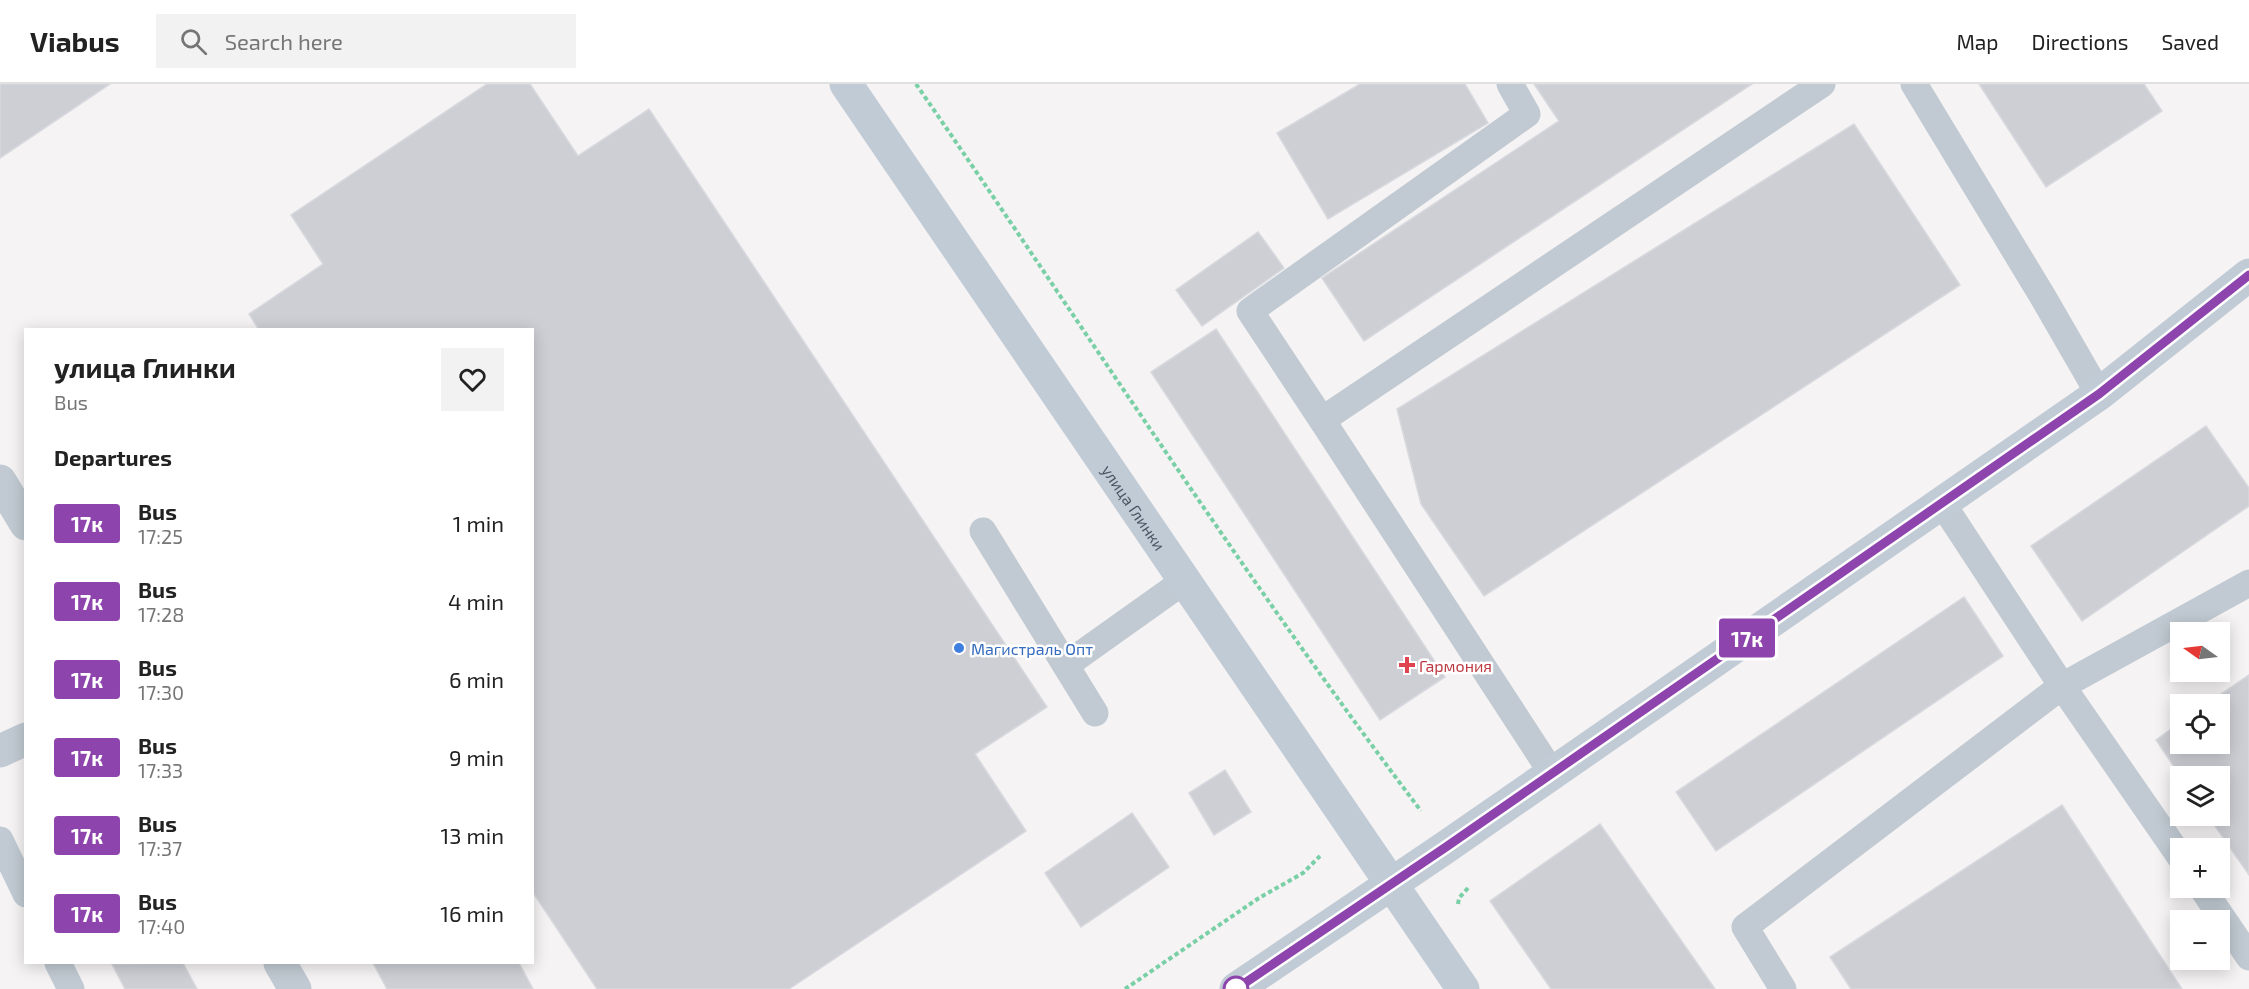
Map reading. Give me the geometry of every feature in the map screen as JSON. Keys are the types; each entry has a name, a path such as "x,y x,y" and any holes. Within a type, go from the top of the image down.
{"main road":[{"name":"улица Глинки","path":"846,84 1463,989"},
{"path":"1236,989 2099,394 2249,275"}],"street":[{"path":"0,481 24,521"},
{"path":"0,751 24,740"},
{"path":"281,964 295,989"}],"lane":[{"path":"1510,84 1527,114 1250,311 1552,773"},
{"path":"1322,420 1822,84"},
{"path":"1914,84 2099,394"},
{"path":"1942,503 2062,686 2170,842"},
{"path":"982,531 1095,713"},
{"path":"1066,665 1184,581"},
{"path":"1783,989 1745,927 2062,686 2249,583"},
{"path":"0,840 24,890"},
{"path":"2209,898 2249,957"},
{"path":"58,964 70,989"}],"path":[{"path":"916,84 1210,517 1383,762 1421,812"},
{"path":"1125,989 1259,898 1303,873"}],"building":[{"path":"0,84 110,84 0,158"},
{"path":"487,84 530,84 578,156 649,109 1047,707 975,754 1026,831 789,989 597,989 534,894 534,328 258,328 249,314 323,264 291,215"},
{"path":"1360,84 1465,84 1488,123 1328,219 1277,133"},
{"path":"1534,84 1752,84 1364,341 1322,278 1559,121"},
{"path":"1979,84 2144,84 2162,111 2046,187"},
{"path":"1854,124 1960,285 1484,596 1421,504 1397,409"},
{"path":"1258,232 1284,268 1202,326 1176,290"},
{"path":"1216,329 1445,677 1380,720 1151,372"},
{"path":"2206,426 2249,488 2249,506 2082,621 2031,546"},
{"path":"1964,597 2003,656 1716,851 1676,792"},
{"path":"2249,675 2249,875 2230,848 2230,838 2223,838 2215,826 2230,826 2230,766 2174,766 2156,740 2170,730 2170,754 2230,754 2230,694 2221,694"},
{"path":"1225,770 1251,812 1214,835 1189,793"},
{"path":"2062,805 2182,989 1851,989 1830,957"},
{"path":"1132,813 1169,867 1081,927 1045,873"},
{"path":"1600,824 1715,989 1551,989 1490,901"},
{"path":"112,964 184,964 197,989 125,989"},
{"path":"374,964 520,964 533,989 387,989"}],"bus line":[{"name":"17к","path":"1236,989 1446,847 2099,394 2249,275"}],"place":[{"name":"Магистраль Опт","path":"959,648"},
{"name":"Гармония","path":"1407,665"}]}
